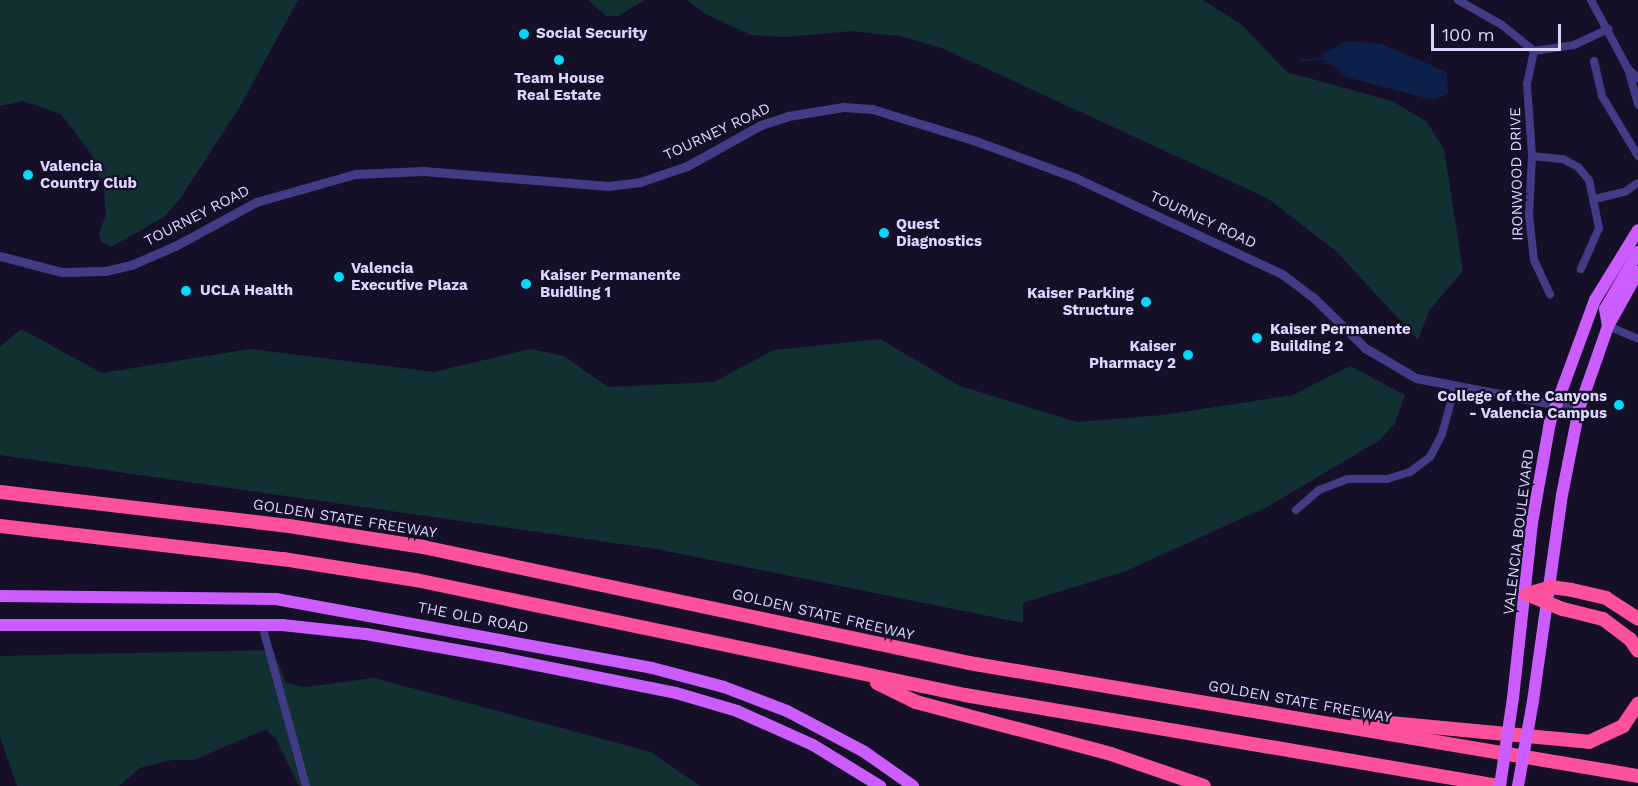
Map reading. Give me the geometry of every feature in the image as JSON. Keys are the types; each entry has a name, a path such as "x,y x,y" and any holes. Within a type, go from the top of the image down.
{"highway":[{"name":"GOLDEN STATE FREEWAY","path":"0,492 289,526 423,547 947,659 1638,776"},
{"path":"0,526 237,553 405,578 858,674 1500,786"},
{"path":"1527,594 1551,587 1606,598 1638,618"},
{"path":"1527,594 1549,604 1616,625 1638,651"},
{"path":"858,674 916,702 1111,754 1204,786"},
{"path":"1282,715 1589,742 1623,726 1638,704"}],"main road":[{"name":"VALENCIA BOULEVARD","path":"1500,786 1527,594 1541,464 1556,403 1595,300 1638,230"},
{"path":"1608,326 1605,309 1638,252"},
{"path":"1518,786 1549,604 1562,495 1579,409 1608,326 1638,272"},
{"name":"THE OLD ROAD","path":"0,596 276,599 652,668 724,687 787,711 863,751 913,786"},
{"path":"0,625 262,625 400,639 676,693 738,711 792,734 880,786"}],"street":[{"path":"1458,0 1502,25 1534,51 1574,45 1608,29"},
{"path":"1592,0 1628,69 1638,105"},
{"name":"IRONWOOD DRIVE","path":"1534,51 1527,84 1532,156 1528,188 1533,251 1550,294"},
{"path":"1594,61 1602,96 1638,156"},
{"path":"1628,69 1638,78"},
{"name":"TOURNEY ROAD","path":"0,256 62,272 105,271 131,265 175,246 256,202 355,174 423,171 596,186 640,182 687,166 760,125 788,116 843,107 872,109 1074,177 1282,274 1386,363 1416,378 1579,409"},
{"path":"1532,156 1556,158 1578,167 1589,180 1595,199 1599,228 1581,269"},
{"path":"1595,199 1626,191 1638,183"},
{"path":"1608,326 1638,339"},
{"path":"1296,510 1319,490 1347,479 1387,479 1410,472 1430,457 1442,434 1455,387"},
{"path":"262,625 306,786"}],"green space":[{"name":"Valencia Country Club","path":"0,0 298,0 242,103 180,199 164,217 111,247 101,242 99,233 106,215 104,191 92,155 61,114 23,101 0,106"},
{"path":"588,0 645,0 618,16 606,16"},
{"path":"687,0 1203,0 1242,25 1287,72 1392,101 1427,122 1444,149 1463,271 1430,309 1418,340 1336,251 1267,198 942,48 899,36 852,31 786,37 751,35 704,13"},
{"path":"21,329 102,373 250,349 434,372 530,349 564,356 608,387 714,382 774,350 880,339 960,386 1077,422 1163,415 1293,395 1350,366 1405,395 1395,423 1380,440 1267,507 1126,571 1023,603 1023,623 656,549 0,455 0,347"},
{"path":"273,650 286,683 305,687 374,678 651,752 700,786 299,786 276,739 266,729 194,760 172,760 140,768 119,786 17,786 0,737 0,656"}],"water":[{"path":"1347,41 1381,44 1438,68 1447,73 1448,94 1433,100 1346,77 1333,65 1325,64 1323,54"}],"waterway":[{"path":"1302,60 1324,59"}],"place":[{"name":"Social Security","path":"524,34"},
{"name":"Team House Real Estate","path":"559,60"},
{"name":"Valencia Country Club","path":"28,175"},
{"name":"Quest Diagnostics","path":"884,233"},
{"name":"Valencia Executive Plaza","path":"339,277"},
{"name":"Kaiser Permanente Buidling 1","path":"526,284"},
{"name":"UCLA Health","path":"186,291"},
{"name":"Kaiser Parking Structure","path":"1146,302"},
{"name":"Kaiser Permanente Building 2","path":"1257,338"},
{"name":"Kaiser Pharmacy 2","path":"1188,355"},
{"name":"College of the Canyons - Valencia Campus","path":"1619,405"}]}
